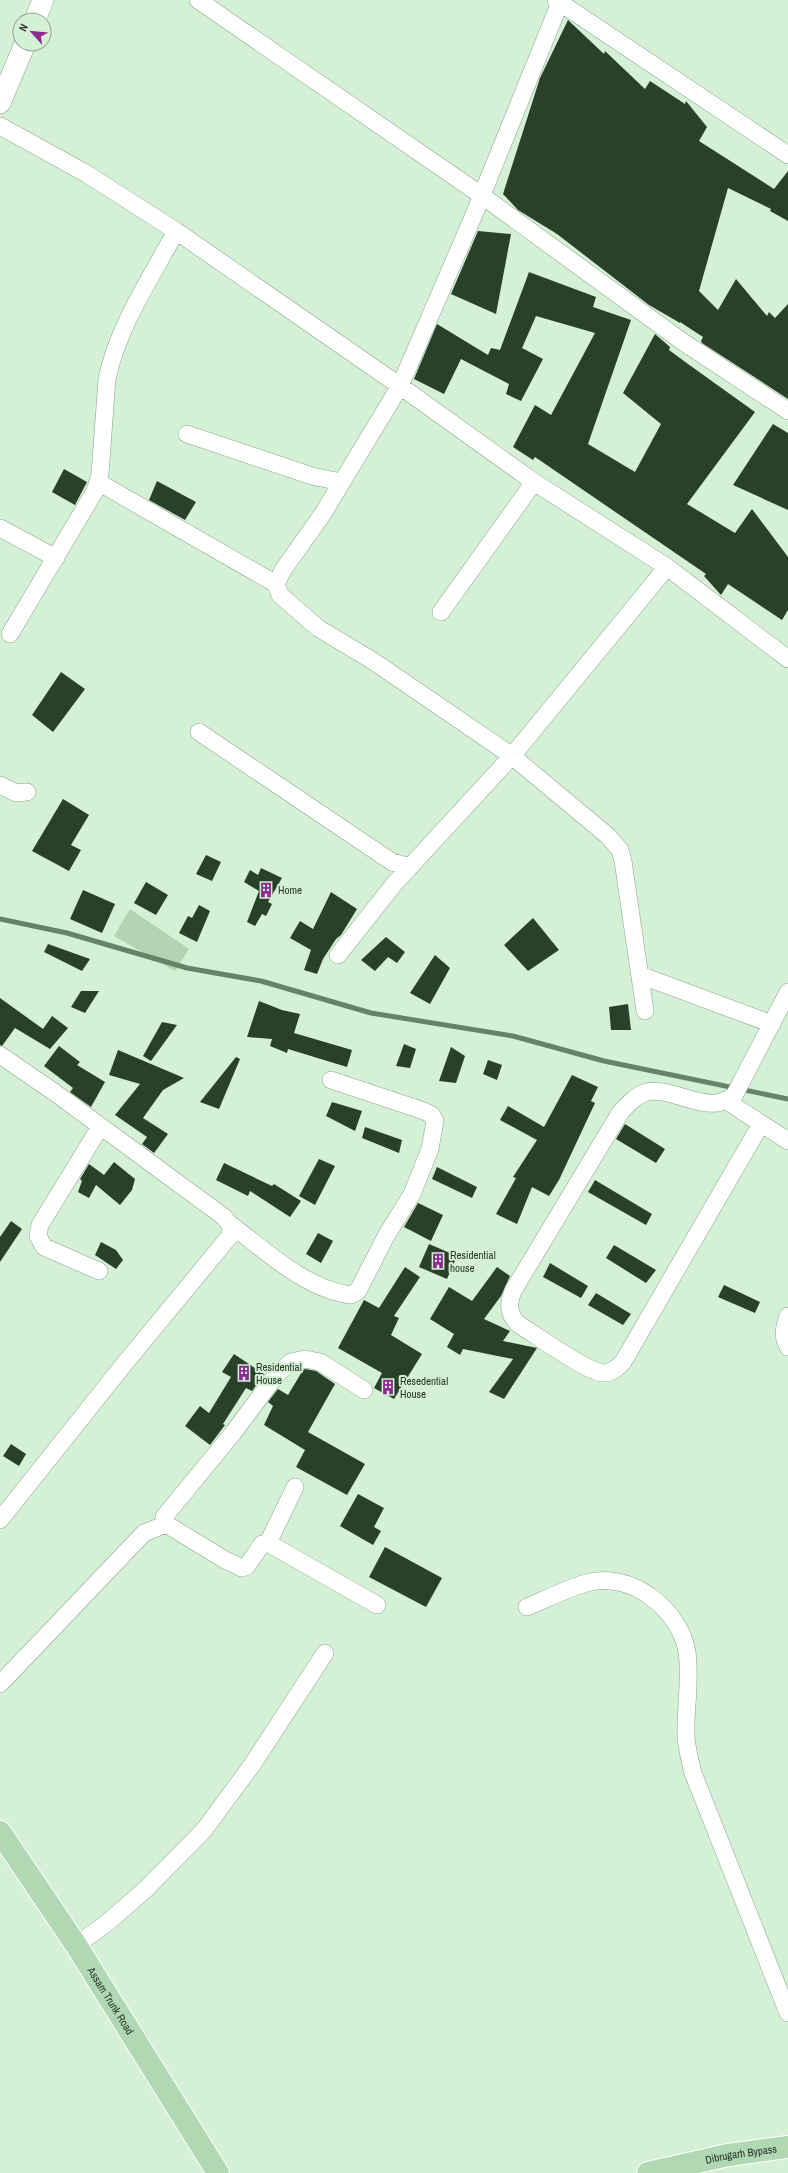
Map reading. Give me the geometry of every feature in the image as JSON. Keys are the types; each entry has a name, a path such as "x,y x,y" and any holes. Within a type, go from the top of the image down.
{"main road":[{"name":"Assam Trunk Road","path":"0,1832 76,1945 218,2173"},
{"name":"Dibrugarh Bypass","path":"656,2172 728,2155 788,2147"}],"street":[{"path":"38,12 43,0"},
{"path":"198,0 481,195 683,342 788,411"},
{"path":"276,584 283,570 322,516 341,482 400,386 481,195 559,1 788,155"},
{"path":"0,104 22,52"},
{"path":"0,126 87,174 176,231 400,386 534,482 667,567 788,659"},
{"path":"10,634 88,505 98,482 110,365 126,326 176,231"},
{"path":"187,434 312,476 341,482"},
{"path":"98,482 276,584 280,595 318,628 373,661 512,756 595,823 620,850 645,1011"},
{"path":"441,612 534,482"},
{"path":"0,528 56,558"},
{"path":"338,954 410,867 512,756 667,567"},
{"path":"199,732 392,862 410,867"},
{"path":"0,785 16,793 27,792"},
{"path":"640,975 772,1024"},
{"path":"761,1124 623,1362 616,1370 603,1373 589,1368 518,1324 511,1317 509,1301 513,1291 623,1109 631,1101 644,1093 655,1091 707,1103 718,1102 730,1098 751,1063 788,992"},
{"path":"0,1055 218,1213 230,1224 302,1277 327,1289 341,1294 352,1295 358,1291 420,1175 430,1149 435,1122 432,1115 424,1111 331,1080"},
{"path":"730,1098 761,1124 788,1141"},
{"path":"99,1271 44,1246 38,1236 40,1225 100,1127"},
{"path":"0,1520 121,1368 229,1237 232,1228 230,1224"},
{"path":"788,1316 784,1327 784,1339 788,1347"},
{"path":"364,1390 320,1362 305,1359 291,1362 277,1374 233,1433 164,1517 166,1524 225,1560 242,1568 247,1566 262,1544 268,1543 376,1605"},
{"path":"268,1543 295,1487"},
{"path":"0,1684 144,1533 166,1524"},
{"path":"527,1607 586,1583 608,1581 624,1584 636,1589 660,1604 678,1625 686,1651 688,1670 686,1737 693,1773 788,2013"},
{"path":"76,1945 107,1923 146,1889 204,1830 252,1765 325,1653"}],"green space":[{"path":"130,909 189,949 175,971 114,936"}],"building":[{"path":"568,20 604,54 605,51 645,89 650,81 685,104 686,101 707,127 699,141 774,189 788,171 788,221 770,211 771,209 728,188 699,291 718,310 736,279 767,316 769,312 775,318 788,304 788,399 702,343 701,341 703,337 649,305 557,234 518,210 503,194 540,78"},
{"path":"478,231 511,234 496,314 451,294"},
{"path":"529,272 596,297 593,307 631,320 588,444 635,472 661,424 623,393 655,334 670,347 669,350 755,412 687,504 735,533 752,509 788,557 788,610 782,620 728,584 721,595 704,576 706,574 535,457 533,460 513,447 535,405 551,415 595,333 536,316 522,348 543,359 521,401 506,394 509,384 461,359 444,394 414,379 437,324 488,355 491,348 500,350"},
{"path":"773,424 788,433 788,510 733,485"},
{"path":"64,469 87,482 75,505 52,492"},
{"path":"157,481 196,502 185,520 149,500"},
{"path":"61,672 85,689 53,732 32,715"},
{"path":"63,799 89,815 71,845 81,850 69,871 32,851"},
{"path":"206,855 221,862 212,881 196,874"},
{"path":"261,868 282,878 268,902 272,904 266,916 262,914 255,926 247,922 259,891 244,882 250,870 258,875"},
{"path":"146,882 168,895 156,915 134,903"},
{"path":"83,890 115,904 102,933 70,919"},
{"path":"331,892 357,909 341,935 336,939 323,959 317,974 304,970 311,950 290,938 300,921 313,929"},
{"path":"199,905 210,911 197,942 179,933 188,916 192,918"},
{"path":"533,918 559,950 528,971 504,945"},
{"path":"386,937 405,952 397,963 388,957 375,971 361,960"},
{"path":"48,944 90,959 82,971 44,952"},
{"path":"435,955 450,968 430,1004 410,993"},
{"path":"81,991 99,991 85,1013 71,1007"},
{"path":"0,998 43,1029 52,1016 68,1028 50,1049 15,1028 2,1046 0,1045"},
{"path":"259,1001 282,1010 300,1014 294,1033 352,1050 347,1067 288,1049 287,1053 270,1046 272,1039 247,1037"},
{"path":"628,1004 631,1030 611,1030 609,1007"},
{"path":"162,1022 177,1025 151,1061 143,1056"},
{"path":"404,1044 416,1049 410,1068 396,1066"},
{"path":"59,1046 80,1062 77,1065 105,1082 91,1107 70,1092 73,1088 44,1066"},
{"path":"451,1047 465,1056 456,1083 439,1081"},
{"path":"118,1050 184,1078 163,1090 143,1118 168,1134 154,1153 142,1144 147,1137 115,1115 140,1084 109,1075"},
{"path":"236,1057 240,1059 219,1109 200,1102"},
{"path":"488,1060 502,1065 497,1080 483,1074"},
{"path":"572,1075 598,1087 591,1101 595,1103 559,1180 549,1196 532,1187 517,1224 496,1214 516,1178 513,1177 537,1140 500,1120 508,1106 544,1127"},
{"path":"332,1102 362,1111 355,1131 326,1116"},
{"path":"625,1124 665,1149 656,1163 616,1139"},
{"path":"365,1127 402,1140 399,1153 362,1138"},
{"path":"319,1159 335,1166 315,1205 299,1196"},
{"path":"114,1162 135,1179 132,1190 120,1205 96,1185 89,1198 78,1192 82,1181 80,1179 89,1164 104,1175"},
{"path":"224,1163 272,1186 274,1184 301,1201 290,1217 250,1191 248,1196 216,1180"},
{"path":"437,1167 477,1187 472,1198 432,1179"},
{"path":"595,1180 652,1214 646,1225 588,1192"},
{"path":"418,1203 443,1215 431,1241 404,1227"},
{"path":"11,1221 22,1229 0,1262 0,1237"},
{"path":"318,1233 333,1241 321,1263 306,1254"},
{"path":"101,1242 116,1250 123,1260 116,1269 95,1255"},
{"name":"Residential house","path":"429,1244 457,1256 447,1279 419,1267"},
{"path":"614,1245 656,1270 646,1283 606,1258"},
{"path":"550,1263 588,1286 581,1298 543,1277"},
{"path":"405,1267 420,1277 394,1316 399,1318 391,1335 422,1354 394,1399 374,1388 382,1373 338,1348 364,1300 379,1308"},
{"path":"497,1267 510,1276 501,1296 484,1319 510,1331 503,1341 537,1348 504,1399 489,1392 513,1359 463,1349 460,1355 447,1347 454,1334 430,1319 449,1287 472,1301"},
{"path":"724,1285 760,1302 755,1313 718,1297"},
{"path":"596,1293 631,1314 623,1325 588,1305"},
{"path":"234,1354 264,1374 252,1391 246,1388 223,1424 225,1425 210,1445 185,1426 200,1406 209,1413 231,1377 222,1372"},
{"path":"305,1369 316,1371 335,1384 308,1432 365,1464 347,1495 296,1467 305,1450 264,1425 273,1406 268,1402 278,1389 288,1395"},
{"path":"11,1444 26,1454 19,1466 3,1456"},
{"path":"358,1494 384,1508 374,1527 381,1531 373,1545 340,1526"},
{"path":"385,1547 442,1578 426,1607 369,1577"}],"waterway":[{"path":"0,919 67,933 187,968 261,981 371,1013 513,1036 604,1061 788,1099"}],"place":[{"name":"Home","path":"266,890"},
{"name":"Residential house","path":"438,1261"},
{"name":"Residential House","path":"244,1373"},
{"name":"Resedential House","path":"388,1387"}]}
